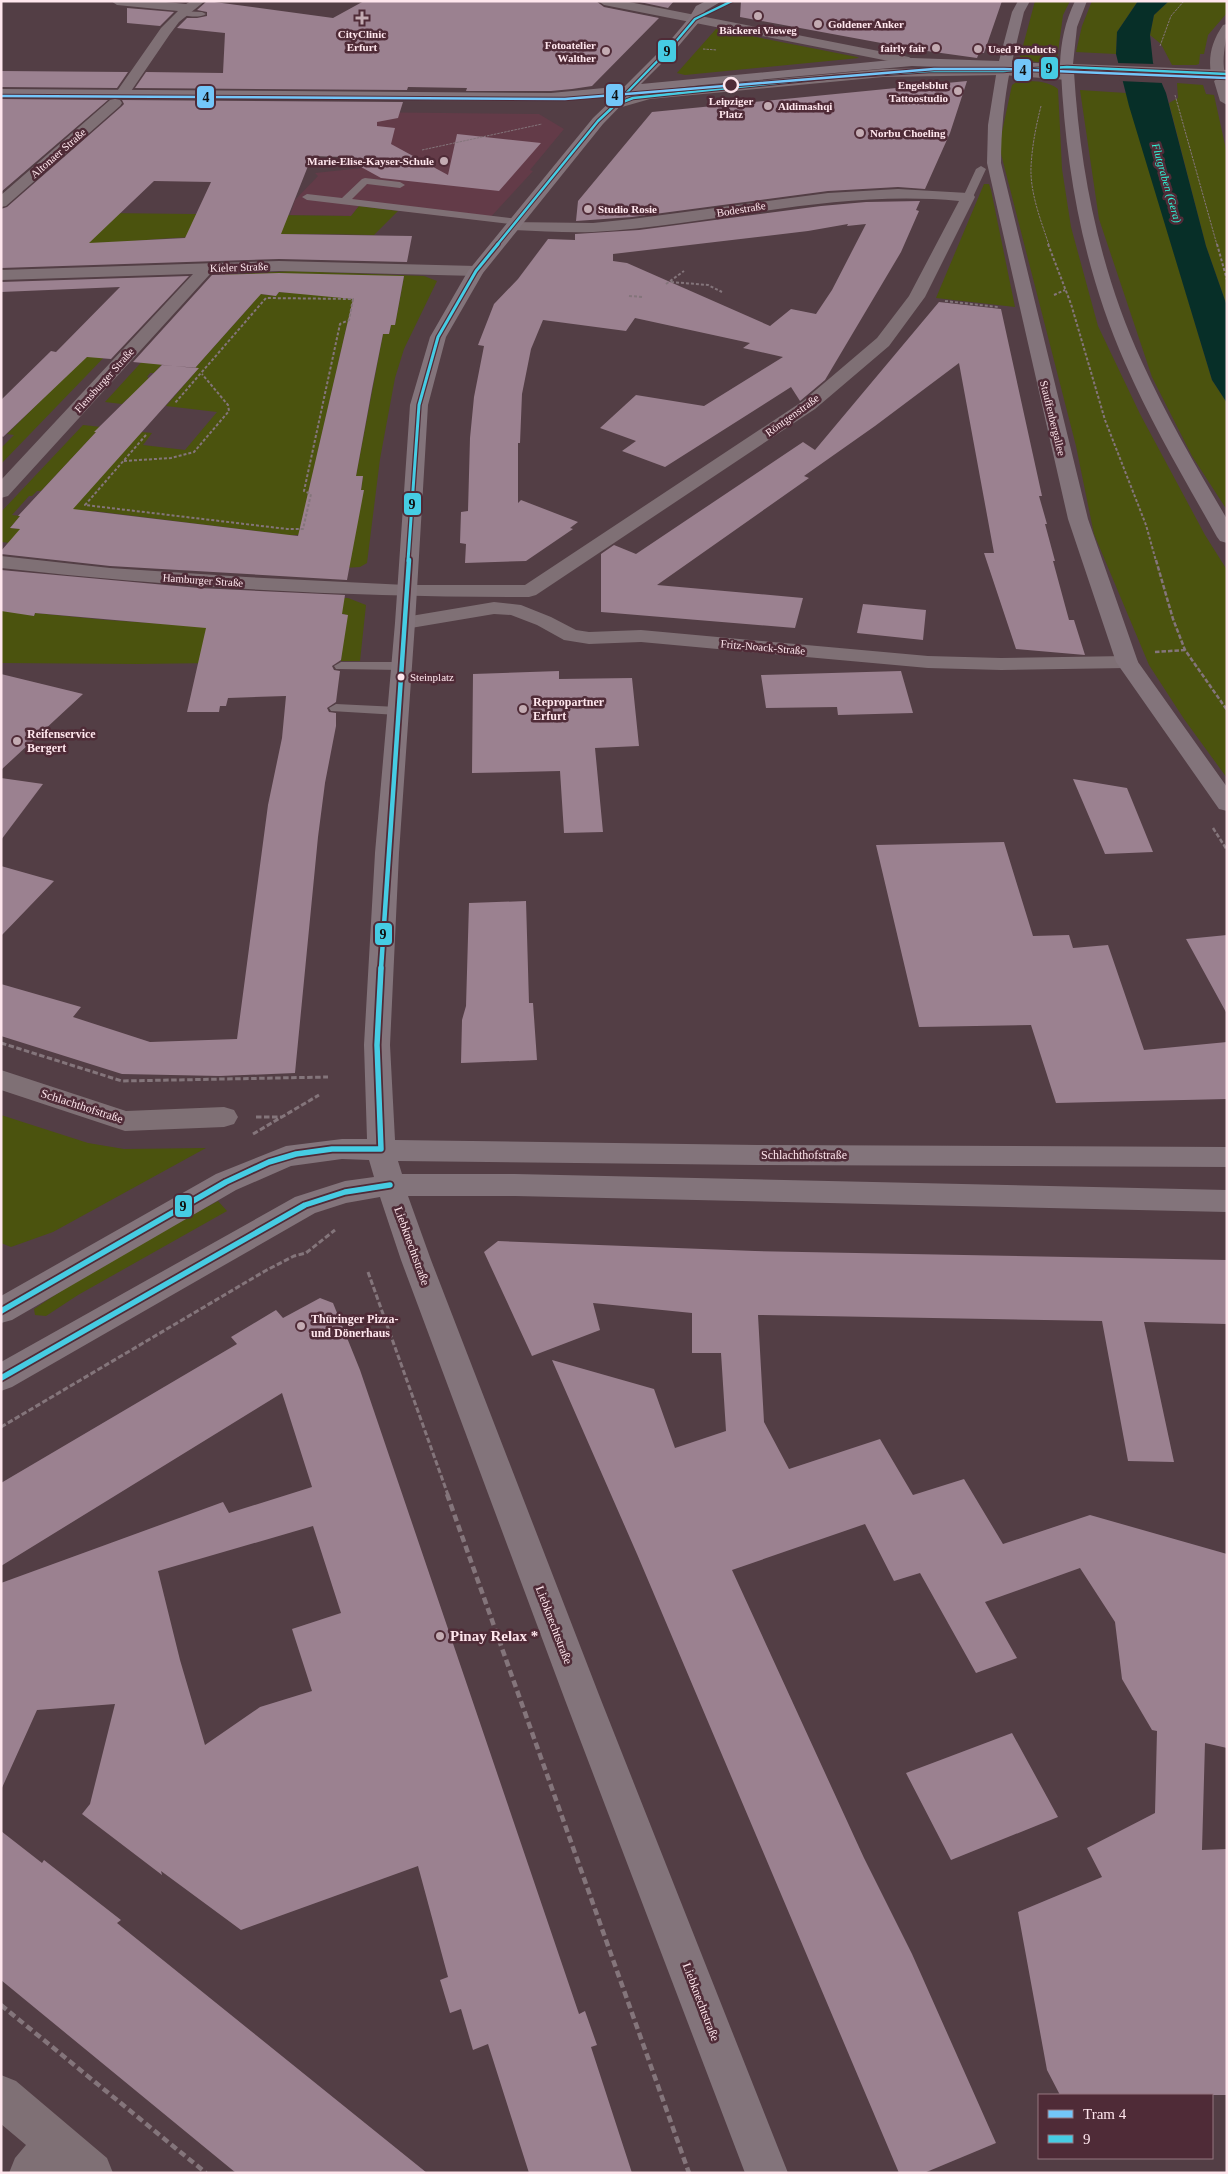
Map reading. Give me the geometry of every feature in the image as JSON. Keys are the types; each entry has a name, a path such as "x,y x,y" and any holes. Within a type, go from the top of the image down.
{"main road":[{"path":"612,107 695,19 700,9 716,1"},
{"path":"695,19 733,1"},
{"name":"Stauffenbergallee","path":"1024,1 1018,12 1003,71 993,141 994,163 1026,308 1078,519 1128,662 1227,804"},
{"path":"1081,1 1072,17 1068,34 1067,71 1072,145 1088,227 1102,278 1122,336 1142,380 1227,537"},
{"path":"1,102 119,99 551,97 630,90 694,81 912,62 1003,71"},
{"path":"1,93 119,99 527,108 612,107 1003,71 1067,71 1223,78"},
{"name":"Liebknechtstraße","path":"612,107 598,121 476,271 438,337 419,405 405,623 387,853 377,1045 381,1149 390,1185 416,1260 583,1700 767,2173"},
{"name":"Schlachthofstraße","path":"1,1311 226,1182 286,1156 311,1152 342,1149 381,1149 749,1155 1227,1156"},
{"path":"1,1378 305,1205 345,1192 390,1185 525,1186 1227,1201"}],"street":[{"path":"117,1 190,7"},
{"path":"604,1 912,62"},
{"name":"Altonaer Straße","path":"1,203 119,99 156,42 190,7"},
{"path":"1227,28 1220,38 1217,51 1227,101"},
{"name":"Bodestraße","path":"516,224 560,229 615,227 828,196 882,192 928,193 968,197"},
{"name":"Röntgenstraße","path":"529,591 809,405 883,342 917,297 968,197"},
{"name":"Kieler Straße","path":"1,275 279,266 476,271"},
{"name":"Flensburger Straße","path":"1,492 206,268"},
{"name":"Hamburger Straße","path":"1,562 110,574 406,591"},
{"path":"406,591 529,591 533,616"},
{"name":"Fritz-Noack-Straße","path":"405,623 494,608 514,609 533,616 570,636 588,638 641,636 928,662 1001,664 1128,662"},
{"name":"Schlachthofstraße","path":"1,1080 125,1120 224,1117"},
{"path":"1,2096 42,2157 92,2173"}],"lane":[{"path":"190,7 202,14"},
{"name":"Röntgenstraße","path":"968,197 982,169"},
{"path":"344,202 365,181 400,185"},
{"path":"307,198 516,224"},
{"path":"340,666 401,666"},
{"path":"336,708 398,710"}],"path":[{"path":"1160,48 1166,24 1176,8 1184,1"},
{"path":"1174,94 1227,280"},
{"path":"1041,104 1033,141 1030,170 1037,208 1052,256 1071,304 1105,420 1146,525 1173,619 1186,650 1227,710"},
{"path":"422,150 542,124"},
{"path":"666,284 684,271"},
{"path":"671,282 708,285 722,292"},
{"path":"629,296 643,297"},
{"path":"917,297 1026,308"},
{"path":"146,435 85,505 287,530 303,530 311,494 304,491 340,324 349,320 353,300 266,298 175,403"},
{"path":"124,461 171,458 194,452 229,411 225,401 202,374"},
{"path":"1,1043 122,1080 328,1077"},
{"path":"251,1136 319,1095"},
{"path":"1,1427 265,1271 294,1256 306,1253"},
{"path":"368,1272 689,2173"},
{"path":"1,2005 206,2173"}],"shaded area":[{"name":"Marie-Elise-Kayser-Schule","path":"353,112 539,114 564,129 530,170 533,171 487,221 359,206 351,216 290,215 295,200 318,176 315,173 362,168"}],"green space":[{"path":"1035,1 1070,1 1063,15 1057,59 1053,61 1038,62 1020,57"},
{"path":"1092,1 1138,1 1117,32 1116,54 1076,52 1082,26"},
{"path":"1169,1 1227,1 1227,13 1208,35 1204,54 1200,54 1199,64 1172,65 1161,44 1150,35 1154,15"},
{"name":"Leipziger Platz","path":"716,29 859,58 685,75 677,73"},
{"path":"1018,81 1044,83 1058,89 1062,169 1071,227 1098,326 1140,414 1205,535 1227,570 1227,778 1184,719 1149,665 1094,534 1076,446 999,146 1012,85"},
{"path":"1177,83 1203,85 1206,94 1214,95 1227,154 1227,306 1206,246 1169,103 1178,98"},
{"path":"1080,90 1126,93 1212,380 1227,403 1227,510 1192,456 1152,377 1099,219"},
{"path":"984,184 989,184 991,190 1015,307 936,298"},
{"path":"359,206 398,211 374,235 224,235 118,242 69,250 105,213 351,216"},
{"path":"293,271 424,276 437,281 404,349 395,378 380,459 367,563 360,567 344,568 148,557 1,542 1,512 83,425 101,427 41,491 37,491 32,496 29,496 12,515 20,516 10,528 351,559 363,477 356,476 383,334 389,334 391,325 395,325 404,277 281,278 162,364 154,373 150,373 147,377 149,378 130,399 127,399 122,404 105,402 221,275"},
{"path":"171,288 1,464 1,448 14,435 7,434 87,355"},
{"path":"279,292 338,296 363,292 347,325 309,490 309,535 280,535 94,511 91,515 63,512 142,432 152,433 143,445 185,450 217,412 166,406 198,369 195,368 253,303 253,293 276,296"},
{"path":"301,597 348,598 366,605 360,661 341,661 345,614 299,612"},
{"path":"1,609 34,616 35,613 239,629 296,662 1,663"},
{"path":"1,1115 88,1143 124,1149 206,1148 53,1232 11,1247 1,1243"},
{"path":"218,1201 227,1211 78,1295 46,1316 35,1315 34,1309 79,1280"}],"water":[{"name":"Flutgraben (Gera)","path":"1138,1 1169,1 1154,15 1150,35 1153,63 1166,93 1206,246 1227,306 1227,403 1212,380 1129,106 1116,54 1117,32"}],"pier":[{"path":"1116,63 1156,64 1163,83 1120,81"}],"building":[{"path":"207,1 333,18 364,1 596,1 604,7 659,18 592,86 572,89 551,91 466,91 467,88 408,87 407,90 135,88 146,72 223,73 225,33 177,28 187,18 207,16 207,12 197,10"},
{"path":"635,1 674,1 668,8"},
{"path":"741,1 1002,1 984,53 979,53 977,58 891,46 740,17"},
{"path":"127,8 174,12 160,26 127,23"},
{"path":"1,71 128,72 117,88 1,87"},
{"path":"967,81 950,133 925,189 898,187 828,191 632,217 576,221 578,201 652,112"},
{"path":"1,99 108,100 1,192"},
{"path":"122,100 403,102 398,118 377,122 377,126 395,128 391,144 448,175 457,134 541,143 499,191 381,178 343,157 312,156 281,234 412,236 407,262 279,259 1,268 1,209 7,207 124,104","holes":["154,181 211,182 185,238 89,243"]},
{"path":"920,201 916,210 919,211 901,252 825,380 800,401 791,387 665,467 622,451 636,441 600,428 636,395 704,406 783,357 743,348 750,343 635,318 626,331 543,320 531,349 522,394 520,443 518,443 518,503 521,500 578,522 570,528 573,529 526,561 465,563 466,544 460,543 461,512 468,511 470,438 474,397 484,346 478,345 494,304 518,279 548,239 575,240 575,234 639,230 821,206 866,202","holes":["848,224 847,226 866,224 832,290 816,314 791,309 770,326 627,263 613,261 613,254 808,231"]},
{"path":"279,273 404,276 395,325 391,325 389,334 383,334 372,389 356,476 363,476 361,490 364,490 347,580 110,566 1,554 1,551 20,529 10,528 20,516 18,516 96,432 94,432 162,365 174,366 133,362 212,275","holes":["279,292 353,299 298,536 73,509 199,368 195,368 261,294 276,296"]},
{"path":"189,276 111,359 87,357 3,437 1,435 1,400 51,351 56,352 120,287 1,292 1,282"},
{"path":"939,302 1001,309 1042,496 1039,496 1055,561 1053,561 1069,620 1074,620 1085,655 1016,649 984,553 994,553 959,363 804,476 809,478 657,585 803,598 795,628 601,612 601,554 614,545 636,554 803,442 815,450"},
{"path":"1,570 199,588 345,595 342,614 348,615 341,660 332,666 334,670 340,671 336,702 327,708 329,712 336,713 336,726 325,783 318,837 295,1073 220,1076 122,1074 1,1036 1,984 81,1007 73,1017 150,1042 237,1039 268,805 282,738 286,696 228,698 226,706 220,706 219,712 187,712 206,628 35,613 34,616 1,611"},
{"path":"863,604 926,610 923,640 857,633"},
{"path":"559,671 559,679 632,678 639,746 595,748 603,832 564,833 560,771 472,773 473,674"},
{"path":"901,671 913,713 838,715 837,707 766,708 761,675"},
{"name":"Reifenservice Bergert","path":"1,674 83,694 1,770"},
{"path":"1,778 43,784 1,840"},
{"path":"1073,779 1127,788 1153,852 1105,854"},
{"path":"1004,842 1033,936 1069,935 1073,948 1108,945 1144,1050 1227,1042 1227,1099 1056,1103 1031,1025 919,1027 876,845"},
{"path":"1,866 54,881 1,936"},
{"path":"526,901 529,1003 533,1003 537,1060 461,1063 462,1020 466,1006 469,903"},
{"path":"1227,935 1227,1014 1186,939"},
{"path":"498,1241 755,1251 1227,1260 1227,1324 1144,1322 1174,1462 1128,1461 1102,1321 758,1315 764,1422 789,1469 880,1439 913,1495 964,1479 1003,1544 1090,1515 1227,1554 1227,1748 1205,1743 1202,1850 1227,1849 1227,2095 1059,2094 1047,2070 1018,1912 1102,1877 1087,1848 1155,1813 1157,1731 1152,1730 1122,1679 1115,1622 1080,1568 985,1602 1017,1658 976,1673 920,1573 894,1581 865,1524 732,1570 864,1858 912,1954 996,2143 924,2173 899,2173 637,1554 552,1360 654,1389 675,1448 726,1431 721,1353 692,1353 692,1313 593,1303 600,1330 532,1356 484,1252"},
{"path":"320,1298 333,1303 360,1370 579,2014 585,2011 597,2045 591,2047 632,2173 529,2173 488,2044 473,2050 461,2009 450,2013 440,1980 448,1977 418,1866 241,1930 161,1871 162,1875 82,1814 90,1804 115,1704 37,1710 1,1790 1,1583 223,1502 229,1513 312,1487 282,1393 1,1566 1,1483 237,1344 231,1337 276,1310 283,1318","holes":["313,1526 341,1613 292,1629 312,1691 260,1707 205,1745 180,1660 158,1571"]},
{"path":"1012,1733 1058,1817 951,1860 906,1773"},
{"path":"1,1831 42,1863 44,1860 121,1920 117,1923 427,2173 236,2173 1,1980"}],"tram line":[{"name":"4","path":"1,96 565,99 934,69 1004,69 1227,78"}],"transit line":[{"name":"9","path":"609,111 672,46 695,19 732,1"},
{"name":"9","path":"381,1149 377,1045 380,981 419,405 438,337 476,271 598,121 615,105 633,98 834,77 929,71 1003,71 1067,67 1227,74"},
{"name":"9","path":"1,1311 226,1182 269,1162 296,1154 332,1149 381,1149"},
{"name":"9","path":"1,1378 305,1205 345,1192 390,1185"}],"place":[{"name":"Bäckerei Vieweg","path":"758,16"},
{"name":"CityClinic Erfurt","path":"362,18"},
{"name":"Goldener Anker","path":"818,24"},
{"name":"fairly fair","path":"936,48"},
{"name":"Used Products","path":"978,49"},
{"name":"Fotoatelier Walther","path":"606,51"},
{"name":"Leipziger Platz","path":"731,85"},
{"name":"Engelsblut Tattoostudio","path":"958,91"},
{"name":"Aldimashqi","path":"768,106"},
{"name":"Norbu Choeling","path":"860,133"},
{"name":"Marie-Elise-Kayser-Schule","path":"444,161"},
{"name":"Studio Rosie","path":"588,209"},
{"name":"Steinplatz","path":"401,677"},
{"name":"Repropartner Erfurt","path":"523,709"},
{"name":"Reifenservice Bergert","path":"17,741"},
{"name":"Thüringer Pizza- und Dönerhaus","path":"301,1326"},
{"name":"Pinay Relax *","path":"440,1636"}]}
